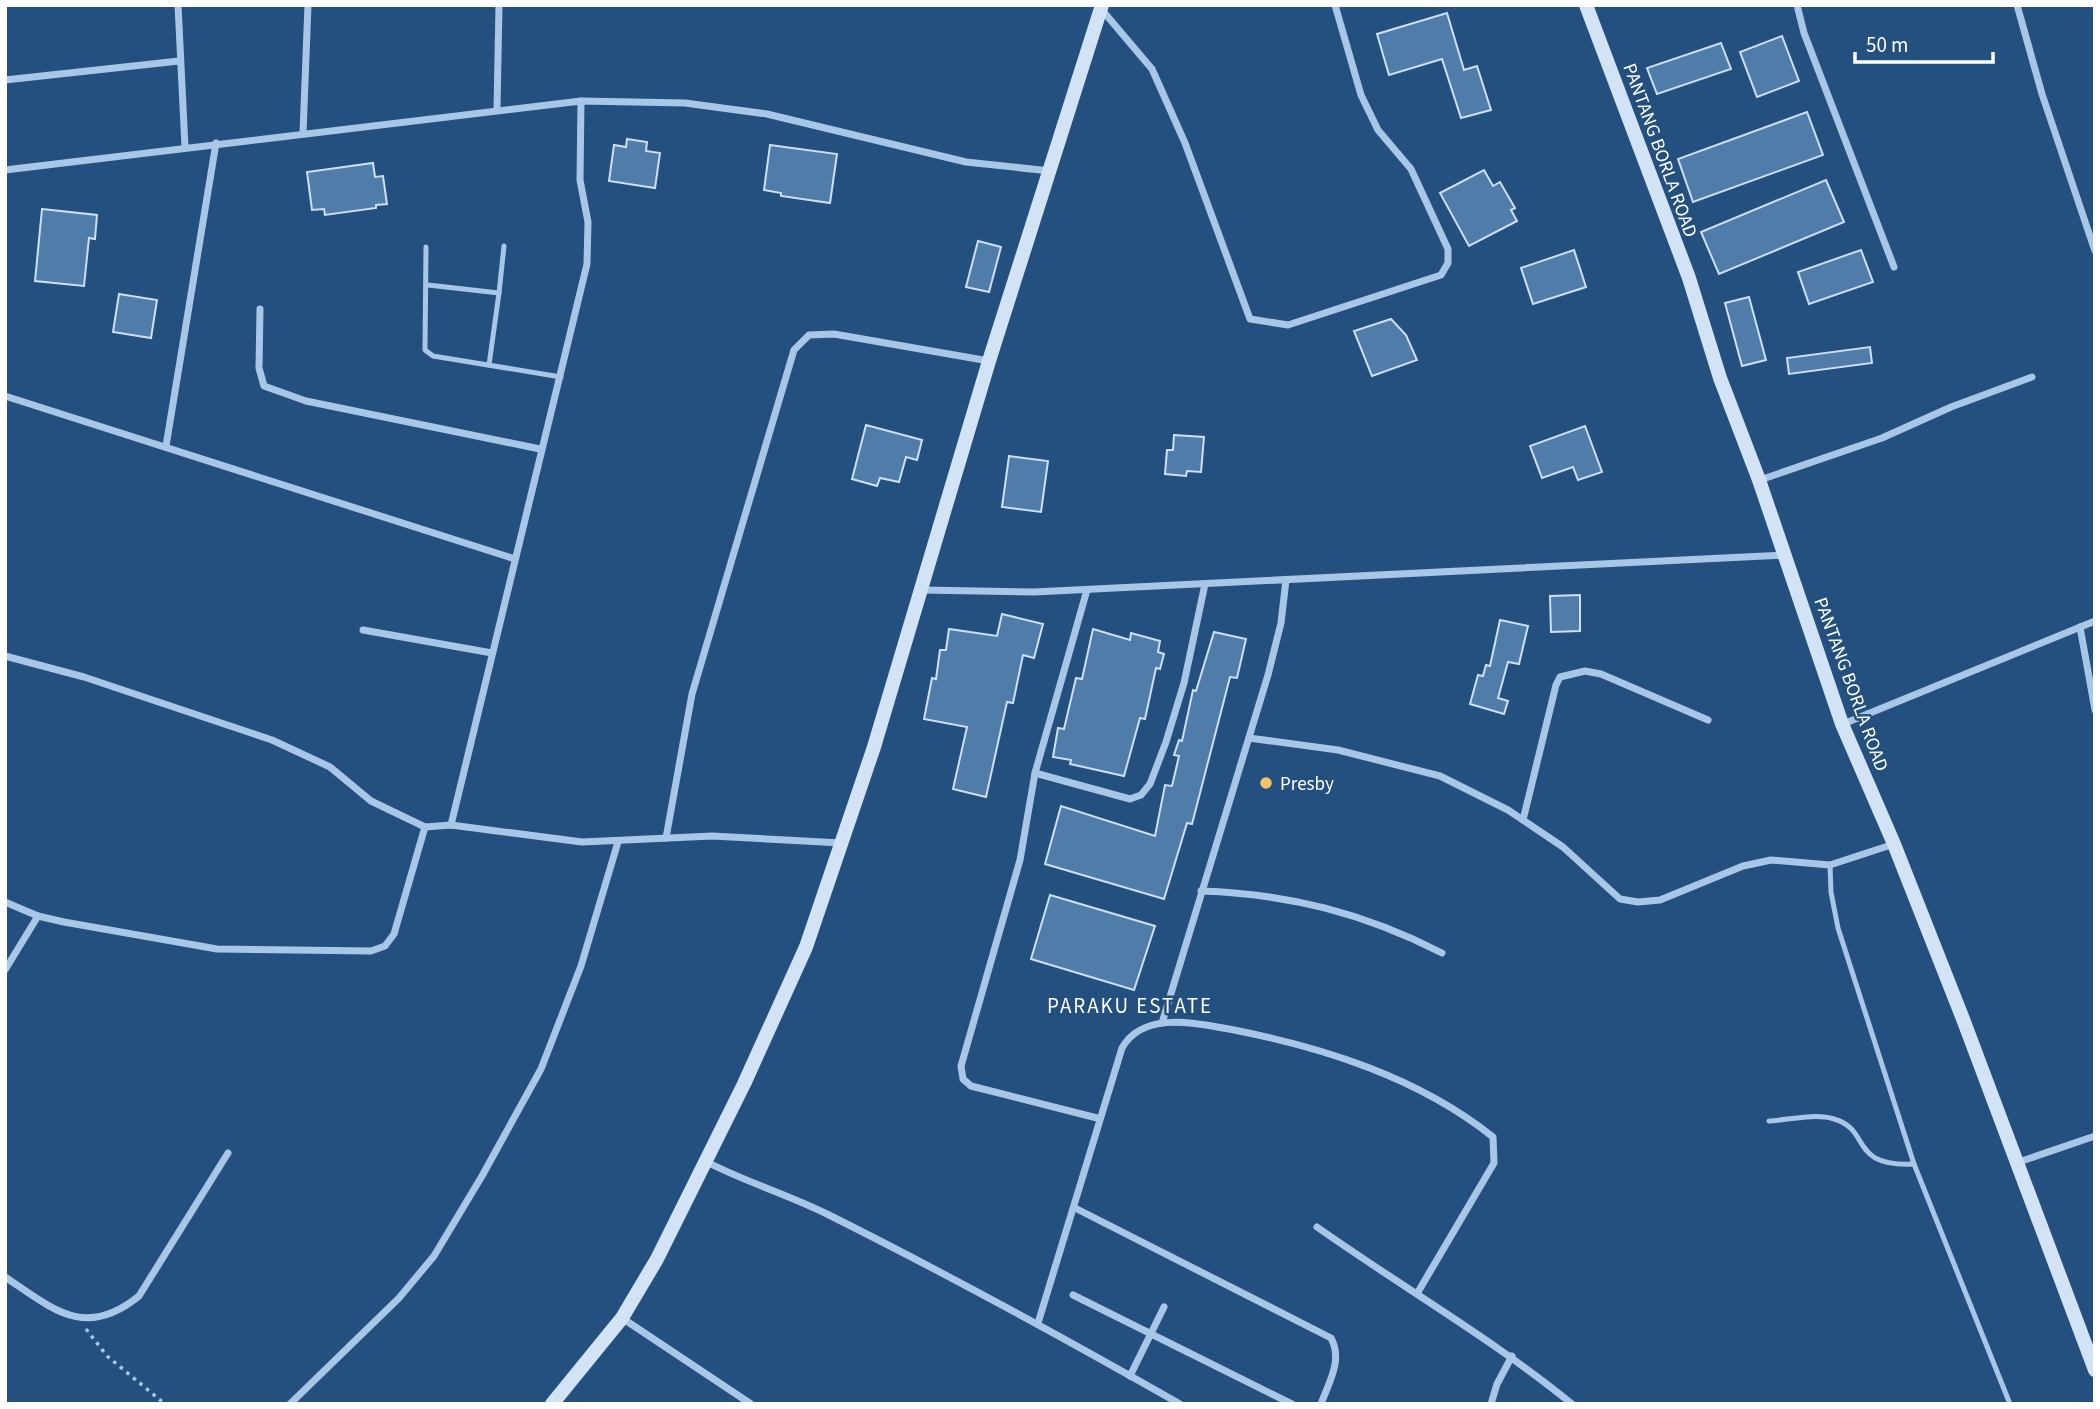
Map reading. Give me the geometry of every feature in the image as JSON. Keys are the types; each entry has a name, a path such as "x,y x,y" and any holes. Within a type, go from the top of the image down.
{"street":[{"path":"177,5 185,147"},
{"path":"303,133 308,5"},
{"path":"497,109 499,5"},
{"path":"1102,7 1152,69 1185,143 1250,320 1287,325 1441,275 1448,263 1448,249 1412,169 1378,130 1361,95 1335,5"},
{"name":"PANTANG BORLA ROAD","path":"1586,5 1689,278 1720,377 1759,480 1842,724 1894,844 1963,1019 2014,1163 2095,1370"},
{"path":"1797,5 1804,33 1894,267"},
{"path":"2017,5 2042,94 2095,251"},
{"path":"552,1404 622,1318 668,1237 806,947 922,590 989,361 1102,7"},
{"path":"5,80 179,61"},
{"path":"451,825 587,264 589,222 580,180 582,101"},
{"path":"5,170 216,143 402,124 497,109 582,101 685,103 766,114 966,162 1050,171"},
{"path":"166,446 216,143"},
{"path":"260,309 259,368 264,386 306,401 540,449"},
{"path":"666,838 692,694 794,350 809,335 834,334 989,361"},
{"path":"1759,480 1882,438 1951,407 2032,377"},
{"path":"5,396 515,559"},
{"path":"922,590 1087,590 1785,555"},
{"path":"1162,1023 1282,624 1286,580"},
{"path":"1035,773 1130,799 1141,795 1150,784 1170,731 1184,683 1205,584"},
{"path":"1087,590 1035,773 1020,860 961,1066 963,1079 971,1086 1097,1118"},
{"path":"1842,724 2095,621"},
{"path":"2080,627 2095,710"},
{"path":"363,630 492,653"},
{"path":"5,656 84,677 272,740 330,767 371,801 425,827 451,825 582,842 712,836 842,843"},
{"path":"1523,820 1560,677 1585,671 1601,674 1707,720"},
{"path":"1249,738 1338,750 1440,776 1487,798 1523,820 1563,847 1620,899 1638,902 1660,901 1744,866 1771,860 1830,864 1894,844"},
{"path":"5,902 38,916 217,949 370,951 385,946 394,934 425,827"},
{"path":"290,1404 399,1298 434,1256 482,1175 541,1069 581,966 618,842"},
{"path":"1201,891 1242,892 1318,904 1397,930 1442,953"},
{"path":"5,971 38,916"},
{"path":"1038,1322 1075,1208 1097,1118 1127,1039 1162,1023 1193,1023 1260,1035 1339,1056 1470,1119 1493,1137 1494,1163 1418,1292"},
{"path":"2014,1163 2095,1136"},
{"path":"5,1277 51,1308 78,1319 100,1317 123,1308 138,1296 228,1153"},
{"path":"705,1161 736,1178 781,1192 827,1214 1038,1322 1180,1404"},
{"path":"1075,1208 1331,1338 1337,1349 1336,1362 1321,1404"},
{"path":"1317,1227 1379,1271 1418,1292 1512,1356 1572,1404"},
{"path":"1073,1296 1293,1404"},
{"path":"1130,1376 1164,1307"},
{"path":"622,1318 751,1404"},
{"path":"1491,1404 1512,1356"}],"lane":[{"path":"489,365 504,246"},
{"path":"426,247 428,285 425,349 433,356 561,377"},
{"path":"428,285 499,293"},
{"path":"1830,864 1830,892 1838,928 1914,1164 2011,1404"},
{"path":"1769,1121 1836,1119 1848,1126 1869,1155 1878,1161 1891,1165 1914,1164"}],"path":[{"path":"78,1319 107,1356 165,1404"}],"building":[{"path":"1447,13 1464,70 1477,66 1491,110 1461,118 1442,59 1389,75 1377,34"},
{"path":"1782,36 1799,81 1757,97 1740,52"},
{"path":"1721,43 1731,69 1657,94 1647,68"},
{"path":"1807,112 1823,155 1693,202 1678,159"},
{"path":"627,139 647,142 646,151 660,153 655,188 609,181 614,145 626,147"},
{"path":"770,145 837,154 830,203 781,196 781,193 764,190"},
{"path":"373,163 375,177 383,176 387,204 325,215 324,209 312,210 307,172"},
{"path":"1484,170 1493,186 1500,182 1515,208 1511,210 1517,221 1469,246 1440,193"},
{"path":"1826,180 1844,222 1719,274 1701,232"},
{"path":"42,209 97,215 95,239 89,238 84,286 35,281"},
{"path":"978,241 1001,247 989,292 966,287"},
{"path":"1574,250 1586,287 1533,304 1521,268"},
{"path":"1861,250 1873,282 1809,304 1798,272"},
{"path":"119,294 157,300 151,338 113,332"},
{"path":"1749,297 1766,360 1742,366 1725,303"},
{"path":"1391,319 1406,335 1417,360 1372,376 1354,331"},
{"path":"1870,347 1872,363 1789,374 1787,358"},
{"path":"866,425 922,440 917,460 906,457 899,482 880,478 877,486 852,479"},
{"path":"1585,426 1602,472 1578,480 1573,467 1542,478 1530,446"},
{"path":"1174,435 1204,437 1201,472 1187,471 1186,476 1165,474 1167,450 1173,450"},
{"path":"1009,456 1048,461 1041,512 1002,507"},
{"path":"1580,595 1580,631 1551,632 1550,596"},
{"path":"1002,614 1043,624 1034,658 1023,655 1013,703 1007,702 986,797 953,789 967,727 924,719 932,678 936,679 940,650 946,650 949,629 997,636"},
{"path":"1500,620 1528,626 1519,664 1508,662 1498,698 1508,701 1504,714 1470,704 1478,675 1483,676 1486,665 1490,666"},
{"path":"1093,629 1130,640 1131,633 1160,641 1158,652 1164,654 1160,669 1156,668 1145,719 1140,718 1124,776 1070,764 1071,760 1053,757 1058,728 1064,729 1076,678 1082,679"},
{"path":"1214,632 1246,639 1237,678 1230,677 1192,824 1187,823 1164,899 1045,864 1061,806 1155,836 1165,785 1172,786 1179,756 1174,755 1179,740 1182,741 1193,690 1196,691"},
{"path":"1050,895 1155,926 1134,990 1031,959"}],"place":[{"name":"Presby","path":"1266,783"}],"district":[{"name":"PARAKU ESTATE","path":"1130,1006"}]}
